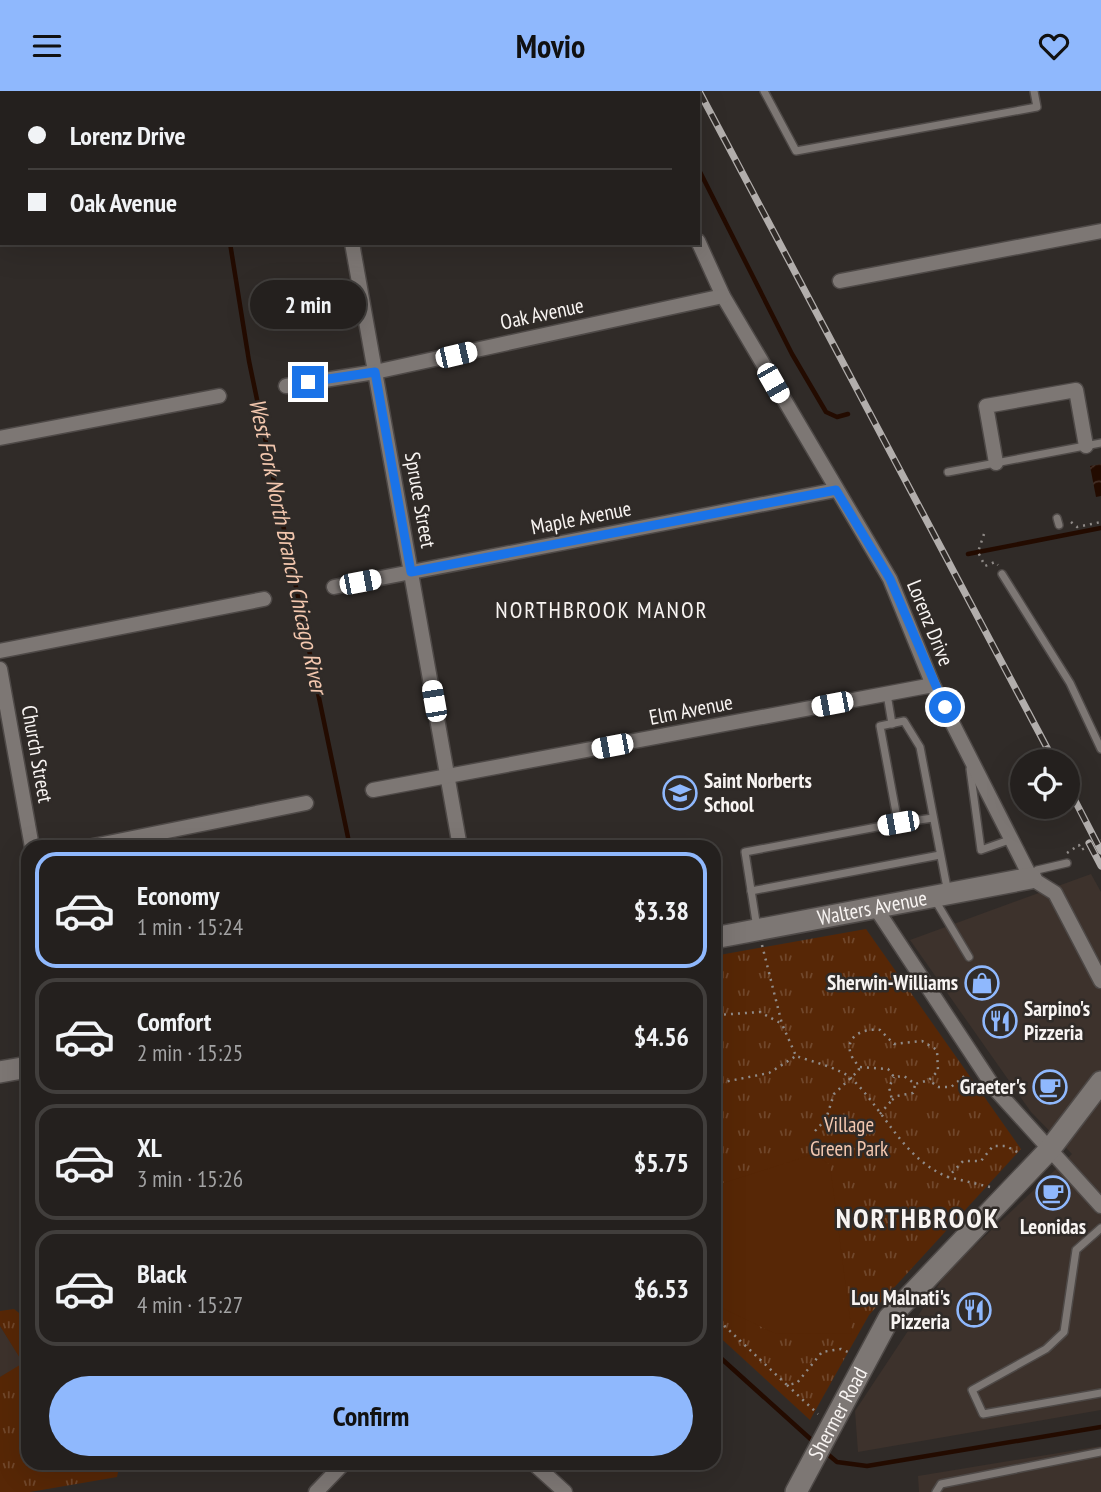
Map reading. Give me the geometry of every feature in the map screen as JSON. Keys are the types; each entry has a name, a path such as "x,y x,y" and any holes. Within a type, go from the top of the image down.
{"main road":[{"name":"Walters Avenue","path":"721,938 760,938 875,907 1031,877"},
{"path":"0,1072 21,1068"},
{"name":"Shermer Road","path":"799,1487 827,1421 889,1318 1050,1149 1101,1082"}],"street":[{"path":"841,281 1101,231"},
{"name":"Lorenz Drive","path":"700,244 723,296 890,579 933,685 1031,877 1055,893 1101,981"},
{"name":"Spruce Street","path":"352,245 459,840"},
{"name":"Oak Avenue","path":"286,386 375,372 723,296"},
{"path":"996,463 986,406 1076,390 1093,444"},
{"path":"0,438 219,396"},
{"name":"Maple Avenue","path":"334,587 836,490"},
{"path":"0,651 264,599"},
{"name":"Church Street","path":"0,669 31,840"},
{"name":"Elm Avenue","path":"373,790 933,685"},
{"path":"123,840 306,803"},
{"path":"875,907 995,1089 1101,1206"},
{"path":"316,1492 337,1470"},
{"path":"541,1470 565,1492"}],"lane":[{"path":"764,91 796,151 1037,107 1034,91"},
{"path":"948,472 1093,444"},
{"path":"1002,574 1070,683 1101,749"},
{"path":"887,694 892,724"},
{"path":"898,823 880,726 904,721 920,747 940,855 940,895 969,957"},
{"path":"968,753 981,850 1013,838"},
{"path":"760,938 745,852 933,818"},
{"path":"751,891 940,855"},
{"path":"1031,877 1037,870 1065,859"},
{"path":"1101,1228 1076,1250 1064,1332 1046,1349 972,1390 983,1414 1101,1393"},
{"path":"936,1492 941,1484 1101,1452"}],"path":[{"path":"1070,522 1077,527 1101,522"},
{"path":"984,534 978,551 984,562"},
{"path":"1065,859 1079,845 1081,850 1101,840"},
{"path":"760,938 782,1024 796,1056 850,1077 910,1151 935,1172 990,1187"},
{"path":"721,1015 760,1012 782,1024"},
{"path":"894,1077 888,1069 867,1069 859,1066 851,1054 853,1039 862,1031 880,1030 894,1044 922,1041 937,1050 937,1071 929,1080 915,1084"},
{"path":"721,1083 769,1073 796,1056"},
{"path":"816,1131 826,1119 834,1094 859,1070 859,1066"},
{"path":"929,1080 939,1087 951,1087 973,1070"},
{"path":"894,1077 904,1076 915,1084"},
{"path":"892,1100 888,1087 894,1077"},
{"path":"880,1114 897,1095 913,1093 915,1084"},
{"path":"947,1177 963,1161 981,1161 993,1146 1006,1146 1019,1153"},
{"path":"721,1323 827,1421"},
{"path":"787,1385 797,1383 822,1352 841,1349 850,1353"}],"shaded area":[{"path":"1091,874 1101,892 1101,1410 858,1452 855,1411 947,1272 1072,1154 1031,1112 910,940"},
{"path":"0,1326 21,1359 21,1366 0,1377"},
{"path":"1101,1446 1101,1492 919,1492 918,1476"}],"green space":[{"name":"Village Green Park","path":"866,929 1021,1149 869,1315 810,1420 721,1338 721,955"},
{"path":"814,1154 830,1165 852,1334 774,1333 721,1307 721,1184"},
{"path":"14,1309 21,1314 21,1360 0,1326 0,1311"},
{"path":"21,1364 21,1470 118,1470 117,1477 30,1492 0,1492 0,1377"}],"water":[{"path":"1101,464 1101,496 1096,497 1090,466"}],"waterway":[{"path":"700,172 792,354 826,412 837,417 848,414"},
{"name":"West Fork North Branch Chicago River","path":"230,245 249,361 349,840"},
{"path":"968,554 1101,528"},
{"name":"West Fork North Branch Chicago River","path":"721,1358 816,1444"},
{"name":"West Fork North Branch Chicago River","path":"825,1452 837,1462 867,1466 1101,1427"}],"railway":[{"path":"700,93 1048,749"},
{"path":"1080,810 1101,851"},
{"path":"1089,843 1101,866"}],"place":[{"name":"Saint Norberts School","path":"680,793"},
{"name":"Sherwin-Williams","path":"982,983"},
{"name":"Sarpino's Pizzeria","path":"1000,1021"},
{"name":"Graeter's","path":"1050,1087"},
{"name":"Leonidas","path":"1053,1193"},
{"name":"Lou Malnati's Pizzeria","path":"974,1310"}],"district":[{"name":"NORTHBROOK MANOR","path":"602,610"},
{"name":"NORTHBROOK","path":"918,1218"}],"route":[{"path":"308,382 375,372 411,572 836,490 890,579 933,685 945,707"}]}
